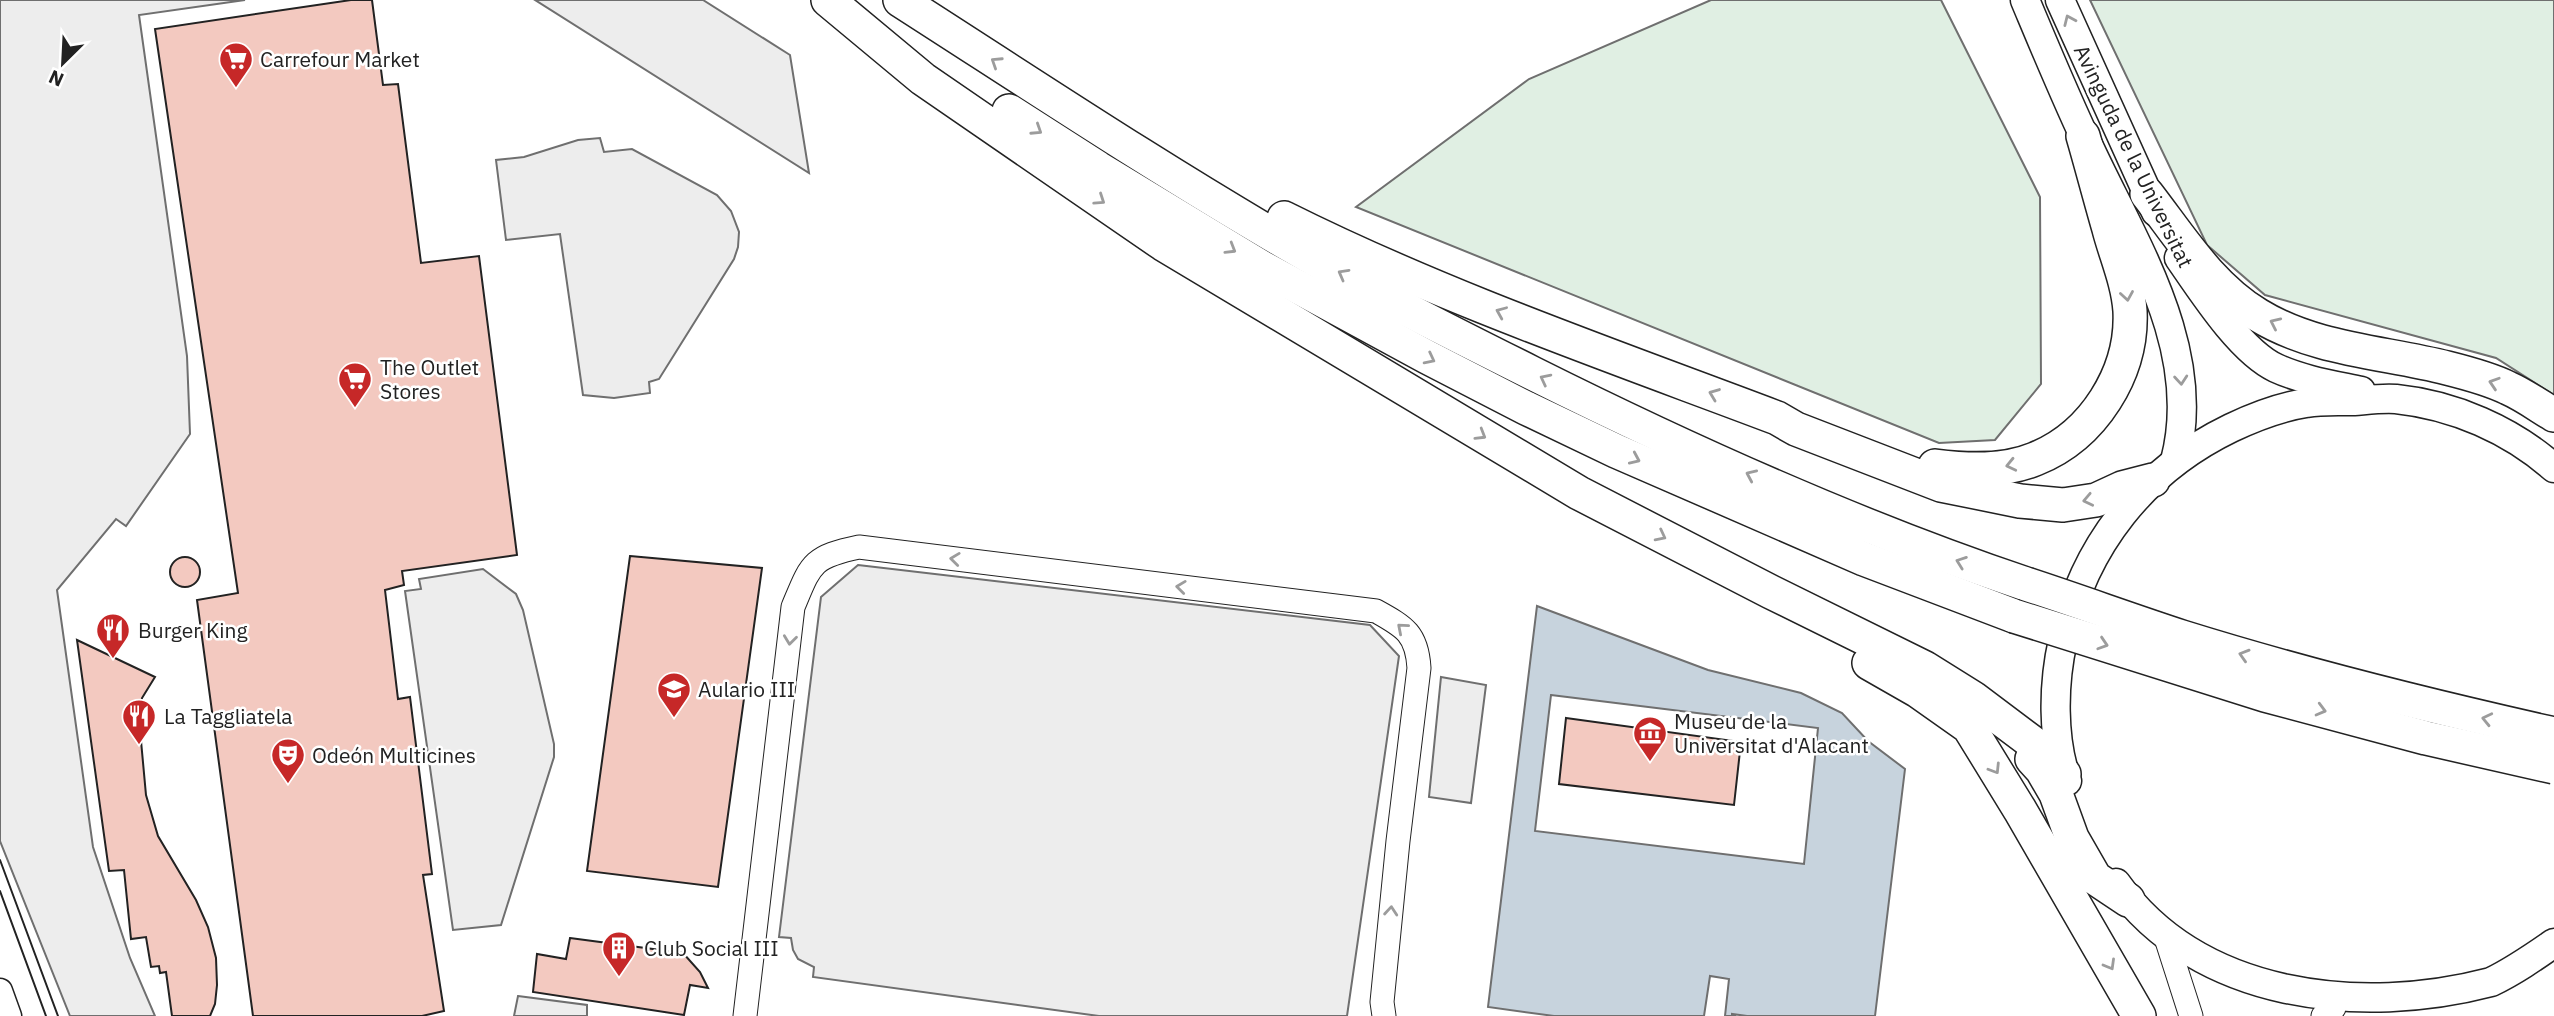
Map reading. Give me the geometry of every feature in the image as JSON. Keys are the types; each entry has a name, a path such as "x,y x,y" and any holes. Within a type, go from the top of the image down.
{"highway":[{"path":"828,0 923,79 1163,244 1579,493 1926,668 1973,698 2045,752 2064,774"},
{"path":"836,0 1110,175 1262,268 1427,357 1616,451 1864,559 2014,616 2265,695 2426,738 2554,767"},
{"path":"900,0 1156,165 1296,249 1405,309 1609,411 1813,503 1963,562 2183,637 2484,719 2554,734"},
{"path":"1777,418 1800,421 1901,457 1964,469 2000,468 2035,460 2066,442 2086,425 2102,405 2119,375 2128,342 2130,311 2123,270 2109,232 2083,136"},
{"path":"1156,165 1231,191 1337,244 1512,317 1777,418 1796,429 1941,485 2020,501 2063,505 2085,501 2164,470"},
{"path":"2147,194 2202,268 2230,294 2259,315 2297,333 2338,346 2448,369 2509,388 2554,415"},
{"path":"1771,592 1923,678 2017,744 2042,770 2056,794 2072,838 2095,878 2128,900"},
{"path":"1771,592 1848,651 1918,691 1969,727 2139,1016"}],"main road":[{"name":"Avinguda de la Universitat","path":"2025,0 2083,136 2153,282 2169,324 2179,365 2183,403 2179,443 2164,470"},
{"name":"Avinguda de la Universitat","path":"2060,0 2177,255 2212,306 2252,351 2275,368 2311,380 2394,399"},
{"path":"2554,468 2536,452 2501,431 2467,416 2394,399 2306,402 2253,417 2204,441 2164,470 2115,522 2094,555 2076,593 2068,618 2056,685 2057,725 2064,774 2081,825 2099,860 2128,900 2166,938 2195,959 2232,980 2272,996 2329,1012 2358,1009 2435,1009 2462,993 2491,982 2528,962 2554,943"},
{"path":"0,991 9,1016"}],"street":[{"path":"745,1016 793,607 809,569 831,553 859,547 1376,611 1402,625 1413,638 1418,650 1419,668 1398,841 1382,1002 1384,1016"},
{"path":"2166,938 2191,1016"}],"green space":[{"path":"1711,0 1941,0 2040,197 2041,384 1995,440 1939,443 1356,207 1529,79"},
{"path":"2090,0 2554,0 2554,395 2496,358 2265,295 2207,245"}],"shaded area":[{"path":"0,0 245,0 139,15 187,356 190,434 126,526 116,519 57,590 93,847 130,958 155,1016 70,1016 0,841"},
{"path":"535,0 703,0 790,55 809,173"},
{"path":"600,138 604,152 632,149 717,195 731,211 739,232 734,259 659,379 649,382 650,393 614,398 583,395 560,234 506,240 496,160 524,157 578,140"},
{"path":"858,565 1370,625 1399,656 1347,1016 1099,1016 813,977 814,967 798,959 791,938 779,937 821,597"},
{"path":"483,569 516,594 523,610 554,744 554,757 501,925 453,930 405,591 421,589 419,579"},
{"path":"1537,606 1708,670 1801,693 1842,713 1868,741 1905,769 1875,1016 1725,1016 1729,979 1710,976 1704,1016 1554,1016 1488,1007","holes":["1551,695 1818,728 1804,864 1535,831"]},
{"path":"1441,677 1486,685 1471,803 1429,797"},
{"path":"518,996 587,1005 587,1016 514,1016"}],"building":[{"name":"The Outlet Stores","path":"351,0 372,0 383,85 398,84 421,263 479,256 517,555 402,571 404,585 385,590 398,699 410,697 432,874 423,875 444,1011 422,1016 253,1016 197,600 238,593 155,29"},
{"name":"Aulario III","path":"630,556 762,568 718,887 587,871"},
{"path":"185,557 195,562 200,572 195,582 185,587 175,582 170,572 175,562"},
{"path":"77,640 155,677 142,698 139,719 146,795 158,836 196,900 208,927 216,958 217,985 215,1004 210,1016 172,1016 166,972 160,973 159,966 151,967 146,937 131,939 124,870 109,871"},
{"name":"Museu de la Universitat d'Alacant","path":"1566,718 1741,742 1734,805 1559,784"},
{"name":"Club Social III","path":"570,938 683,953 700,972 708,988 690,985 684,1015 533,992 537,954 566,959"}],"tram line":[{"path":"0,860 58,1016"},
{"path":"0,891 46,1016"}],"place":[{"name":"Carrefour Market","path":"236,89"},
{"name":"The Outlet Stores","path":"355,409"},
{"name":"Burger King","path":"113,660"},
{"name":"Aulario III","path":"674,719"},
{"name":"La Taggliatela","path":"139,746"},
{"name":"Museu de la Universitat d'Alacant","path":"1650,763"},
{"name":"Odeón Multicines","path":"288,785"},
{"name":"Club Social III","path":"619,978"}]}
